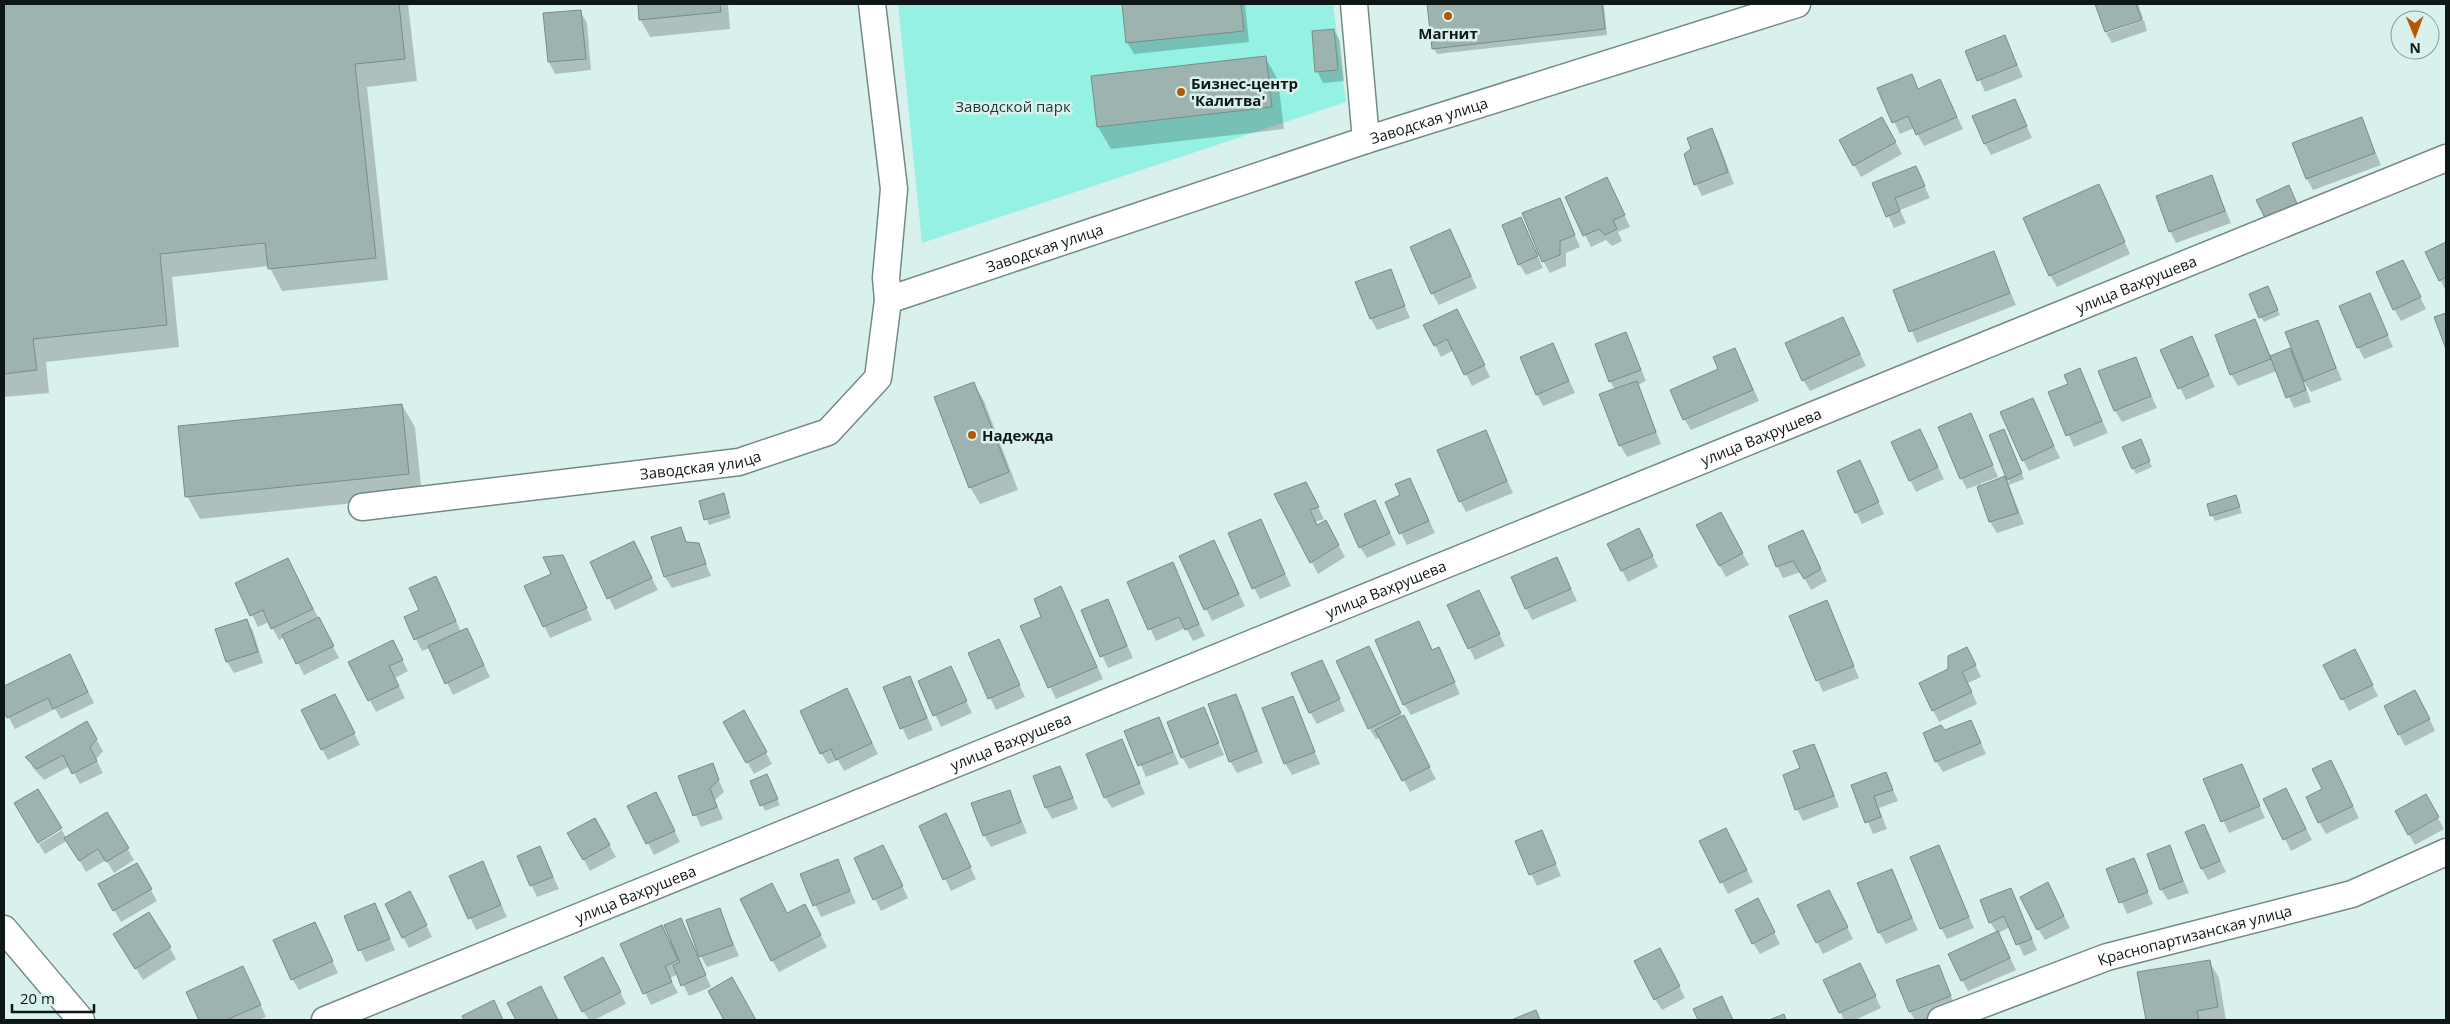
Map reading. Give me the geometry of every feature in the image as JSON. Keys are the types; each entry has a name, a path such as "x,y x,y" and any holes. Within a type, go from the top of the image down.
{"street":[{"path":"872,4 894,189 886,278 888,300"},
{"path":"1354,4 1366,140"},
{"name":"Заводская улица","path":"362,507 739,462 828,432 878,378 888,300 1366,140 1797,4"},
{"name":"улица Вахрушева","path":"325,1020 2446,158"},
{"name":"Краснопартизанская улица","path":"1941,1020 2107,957 2352,894 2446,852"},
{"path":"4,929 81,1020"}],"green space":[{"name":"Заводской парк","path":"898,4 1333,4 1346,102 922,243"}],"building":[{"path":"4,4 399,4 405,59 355,64 376,258 268,269 265,243 160,254 167,325 33,339 37,370 4,374"},
{"path":"638,4 720,4 721,12 639,20"},
{"path":"1122,4 1241,4 1244,31 1126,43"},
{"path":"1427,4 1602,4 1605,29 1432,49"},
{"path":"2095,4 2136,4 2142,20 2105,32"},
{"path":"581,10 586,59 548,62 543,13"},
{"path":"1334,29 1338,70 1315,72 1312,31"},
{"path":"2005,35 2017,65 1977,81 1965,51"},
{"name":"Бизнес-центр 'Калитва'","path":"1266,56 1272,107 1097,127 1091,76"},
{"path":"1912,74 1918,89 1940,79 1957,117 1916,135 1908,116 1892,123 1877,88"},
{"path":"2015,99 2027,126 1984,144 1972,116"},
{"path":"1882,117 1896,142 1853,166 1839,140"},
{"path":"2362,117 2375,153 2306,179 2292,143"},
{"path":"1712,128 1728,172 1694,185 1684,154 1691,149 1687,138"},
{"path":"1916,166 1925,186 1895,198 1900,211 1886,217 1872,183"},
{"path":"2212,175 2225,211 2169,232 2156,196"},
{"path":"1607,177 1625,215 1613,220 1617,229 1605,235 1599,229 1583,236 1565,197"},
{"path":"2099,184 2125,242 2049,276 2023,218"},
{"path":"2289,185 2298,206 2266,220 2256,200"},
{"path":"1560,198 1575,235 1560,241 1560,255 1542,262 1522,213"},
{"path":"1521,217 1538,256 1518,265 1502,225"},
{"path":"1450,229 1471,276 1431,294 1410,247"},
{"path":"2446,242 2446,277 2439,281 2425,252"},
{"path":"1994,251 2010,293 1909,332 1893,290"},
{"path":"2403,260 2421,297 2393,310 2376,272"},
{"path":"1391,269 1405,306 1370,319 1355,282"},
{"path":"2268,286 2278,310 2259,318 2249,294"},
{"path":"2370,293 2388,335 2357,348 2339,306"},
{"path":"1457,309 1485,365 1464,375 1447,339 1434,346 1423,325"},
{"path":"2446,313 2446,349 2434,317"},
{"path":"1843,317 1860,354 1802,381 1785,343"},
{"path":"2255,319 2271,359 2230,375 2215,335"},
{"path":"2318,320 2336,368 2304,381 2285,332"},
{"path":"1626,332 1641,370 1609,382 1595,344"},
{"path":"2192,336 2209,375 2178,389 2160,350"},
{"path":"1553,343 1569,381 1536,395 1520,357"},
{"path":"1735,348 1753,390 1683,420 1670,390 1718,369 1713,357"},
{"path":"2290,348 2306,390 2286,398 2270,356"},
{"path":"2136,357 2151,396 2114,411 2098,371"},
{"path":"2080,368 2102,421 2066,436 2048,392 2068,384 2064,375"},
{"path":"1637,381 1656,432 1619,446 1599,394"},
{"name":"Надежда","path":"974,382 1009,472 969,488 934,397"},
{"path":"2033,398 2054,446 2022,461 2000,412"},
{"path":"402,404 409,474 185,497 178,426"},
{"path":"1971,413 1993,465 1960,479 1938,427"},
{"path":"1920,429 1938,467 1909,481 1891,442"},
{"path":"2004,429 2022,473 2007,480 1989,435"},
{"path":"1486,430 1507,481 1459,502 1437,450"},
{"path":"2141,439 2150,461 2132,469 2122,447"},
{"path":"1860,460 1879,502 1855,513 1837,471"},
{"path":"2005,476 2018,513 1989,522 1977,487"},
{"path":"1410,478 1429,521 1399,534 1385,502 1400,495 1395,484"},
{"path":"1306,482 1319,507 1310,510 1317,525 1326,520 1339,545 1310,563 1274,494"},
{"path":"724,493 729,513 704,520 699,501"},
{"path":"2236,495 2240,507 2210,516 2207,504"},
{"path":"1375,500 1390,533 1359,548 1344,514"},
{"path":"1721,512 1743,553 1719,566 1696,525"},
{"path":"1261,519 1285,574 1252,589 1228,533"},
{"path":"681,527 686,542 699,543 706,564 664,577 651,537"},
{"path":"1639,528 1653,556 1621,571 1607,544"},
{"path":"1803,530 1821,569 1804,579 1793,561 1776,567 1768,546"},
{"path":"1214,540 1239,594 1204,610 1179,556"},
{"path":"634,541 652,578 607,599 590,562"},
{"path":"563,555 587,608 543,627 524,586 551,574 543,557"},
{"path":"1557,557 1571,589 1525,609 1511,577"},
{"path":"288,558 313,609 271,629 263,610 250,616 235,583"},
{"path":"1173,562 1199,624 1185,630 1179,617 1148,630 1127,582"},
{"path":"436,576 456,621 414,640 404,617 419,610 409,588"},
{"path":"1061,586 1097,667 1048,688 1020,626 1041,617 1034,599"},
{"path":"1479,590 1500,634 1468,649 1447,605"},
{"path":"1108,599 1127,646 1100,657 1081,610"},
{"path":"1827,600 1854,666 1816,681 1789,616"},
{"path":"319,617 334,646 296,664 282,635"},
{"path":"247,619 258,652 226,662 215,629"},
{"path":"1419,621 1432,650 1439,647 1455,682 1403,705 1375,640"},
{"path":"467,628 484,665 445,684 428,646"},
{"path":"999,639 1020,685 988,699 968,653"},
{"path":"393,640 403,660 389,666 399,686 368,701 348,662"},
{"path":"1369,646 1401,713 1368,729 1336,661"},
{"path":"1967,647 1976,665 1962,672 1972,692 1932,711 1919,683 1948,669 1948,656"},
{"path":"2355,649 2373,685 2341,700 2323,665"},
{"path":"70,654 88,692 53,709 48,698 7,718 4,712 4,686"},
{"path":"1322,660 1340,699 1309,713 1291,673"},
{"path":"951,666 967,701 933,716 918,681"},
{"path":"910,676 927,718 900,729 883,687"},
{"path":"847,688 872,743 836,760 831,749 820,754 800,711"},
{"path":"2415,690 2430,719 2398,735 2384,706"},
{"path":"335,694 355,733 321,750 301,710"},
{"path":"1236,694 1257,751 1229,762 1208,704"},
{"path":"1293,696 1315,752 1284,764 1262,708"},
{"path":"1204,707 1219,743 1181,758 1167,722"},
{"path":"744,710 767,752 746,763 723,722"},
{"path":"1404,715 1430,767 1402,781 1375,730"},
{"path":"1159,717 1173,752 1138,766 1124,731"},
{"path":"1971,720 1981,743 1935,762 1923,733 1941,725 1945,730"},
{"path":"87,721 97,739 90,747 97,761 72,774 63,755 37,769 25,757"},
{"path":"1122,739 1140,783 1104,798 1086,754"},
{"path":"1814,744 1834,796 1795,810 1783,775 1800,768 1793,751"},
{"path":"2331,760 2353,806 2318,823 2306,797 2322,789 2312,769"},
{"path":"713,763 719,780 710,788 717,807 693,816 678,776"},
{"path":"2242,764 2260,806 2221,822 2203,779"},
{"path":"1060,766 1073,798 1045,808 1033,776"},
{"path":"1886,772 1893,790 1874,796 1881,817 1865,823 1851,785"},
{"path":"767,774 778,799 760,806 750,781"},
{"path":"2286,788 2306,829 2283,840 2263,799"},
{"path":"38,789 62,828 38,843 14,803"},
{"path":"1010,790 1021,822 983,836 971,803"},
{"path":"656,792 675,831 646,844 627,806"},
{"path":"2426,794 2439,817 2408,835 2395,811"},
{"path":"107,812 129,848 106,862 98,849 79,861 64,838"},
{"path":"946,813 971,867 943,880 919,826"},
{"path":"595,818 610,845 583,860 567,833"},
{"path":"2204,824 2220,861 2201,869 2185,832"},
{"path":"1726,828 1747,870 1720,883 1699,841"},
{"path":"1542,830 1556,864 1529,875 1515,841"},
{"path":"883,845 903,886 873,900 854,858"},
{"path":"1939,845 1969,917 1940,929 1910,857"},
{"path":"2170,845 2183,881 2160,890 2147,854"},
{"path":"540,846 553,877 530,886 517,856"},
{"path":"2134,858 2148,892 2119,903 2106,869"},
{"path":"838,859 850,891 813,906 800,874"},
{"path":"483,861 501,905 468,919 449,876"},
{"path":"137,863 152,889 113,911 98,884"},
{"path":"1892,869 1912,918 1878,933 1857,883"},
{"path":"2048,882 2064,916 2037,930 2020,897"},
{"path":"772,883 787,913 805,904 821,935 771,961 740,899"},
{"path":"2011,888 2032,939 2016,945 2004,916 1989,923 1980,900"},
{"path":"1829,890 1848,927 1816,943 1797,905"},
{"path":"410,891 427,925 402,938 385,904"},
{"path":"1758,898 1775,932 1752,944 1735,910"},
{"path":"375,903 390,939 358,951 344,916"},
{"path":"720,908 733,945 699,957 686,920"},
{"path":"149,912 171,947 135,969 113,934"},
{"path":"681,918 706,975 681,986 673,965 680,962 664,925"},
{"path":"315,922 333,961 291,980 273,940"},
{"path":"662,925 678,960 665,966 672,982 643,994 620,944"},
{"path":"1998,931 2010,958 1961,981 1948,954"},
{"path":"1660,948 1680,986 1654,1000 1634,961"},
{"path":"603,957 621,992 582,1012 564,977"},
{"path":"2210,960 2218,1007 2197,1011 2199,1020 2146,1020 2137,972"},
{"path":"1860,963 1876,996 1839,1013 1823,980"},
{"path":"1939,965 1951,996 1909,1012 1896,980"},
{"path":"243,966 261,1005 226,1020 199,1020 186,992"},
{"path":"732,977 756,1020 724,1020 708,991"},
{"path":"541,986 558,1020 516,1020 507,1003"},
{"path":"1722,996 1733,1020 1698,1020 1693,1009"},
{"path":"494,1000 503,1020 464,1020 462,1016"},
{"path":"1536,1010 1540,1020 1511,1020"},
{"path":"1784,1014 1786,1020 1769,1020"}],"place":[{"name":"Магнит","path":"1448,16"},
{"name":"Бизнес-центр 'Калитва'","path":"1181,92"},
{"name":"Надежда","path":"972,435"}]}
